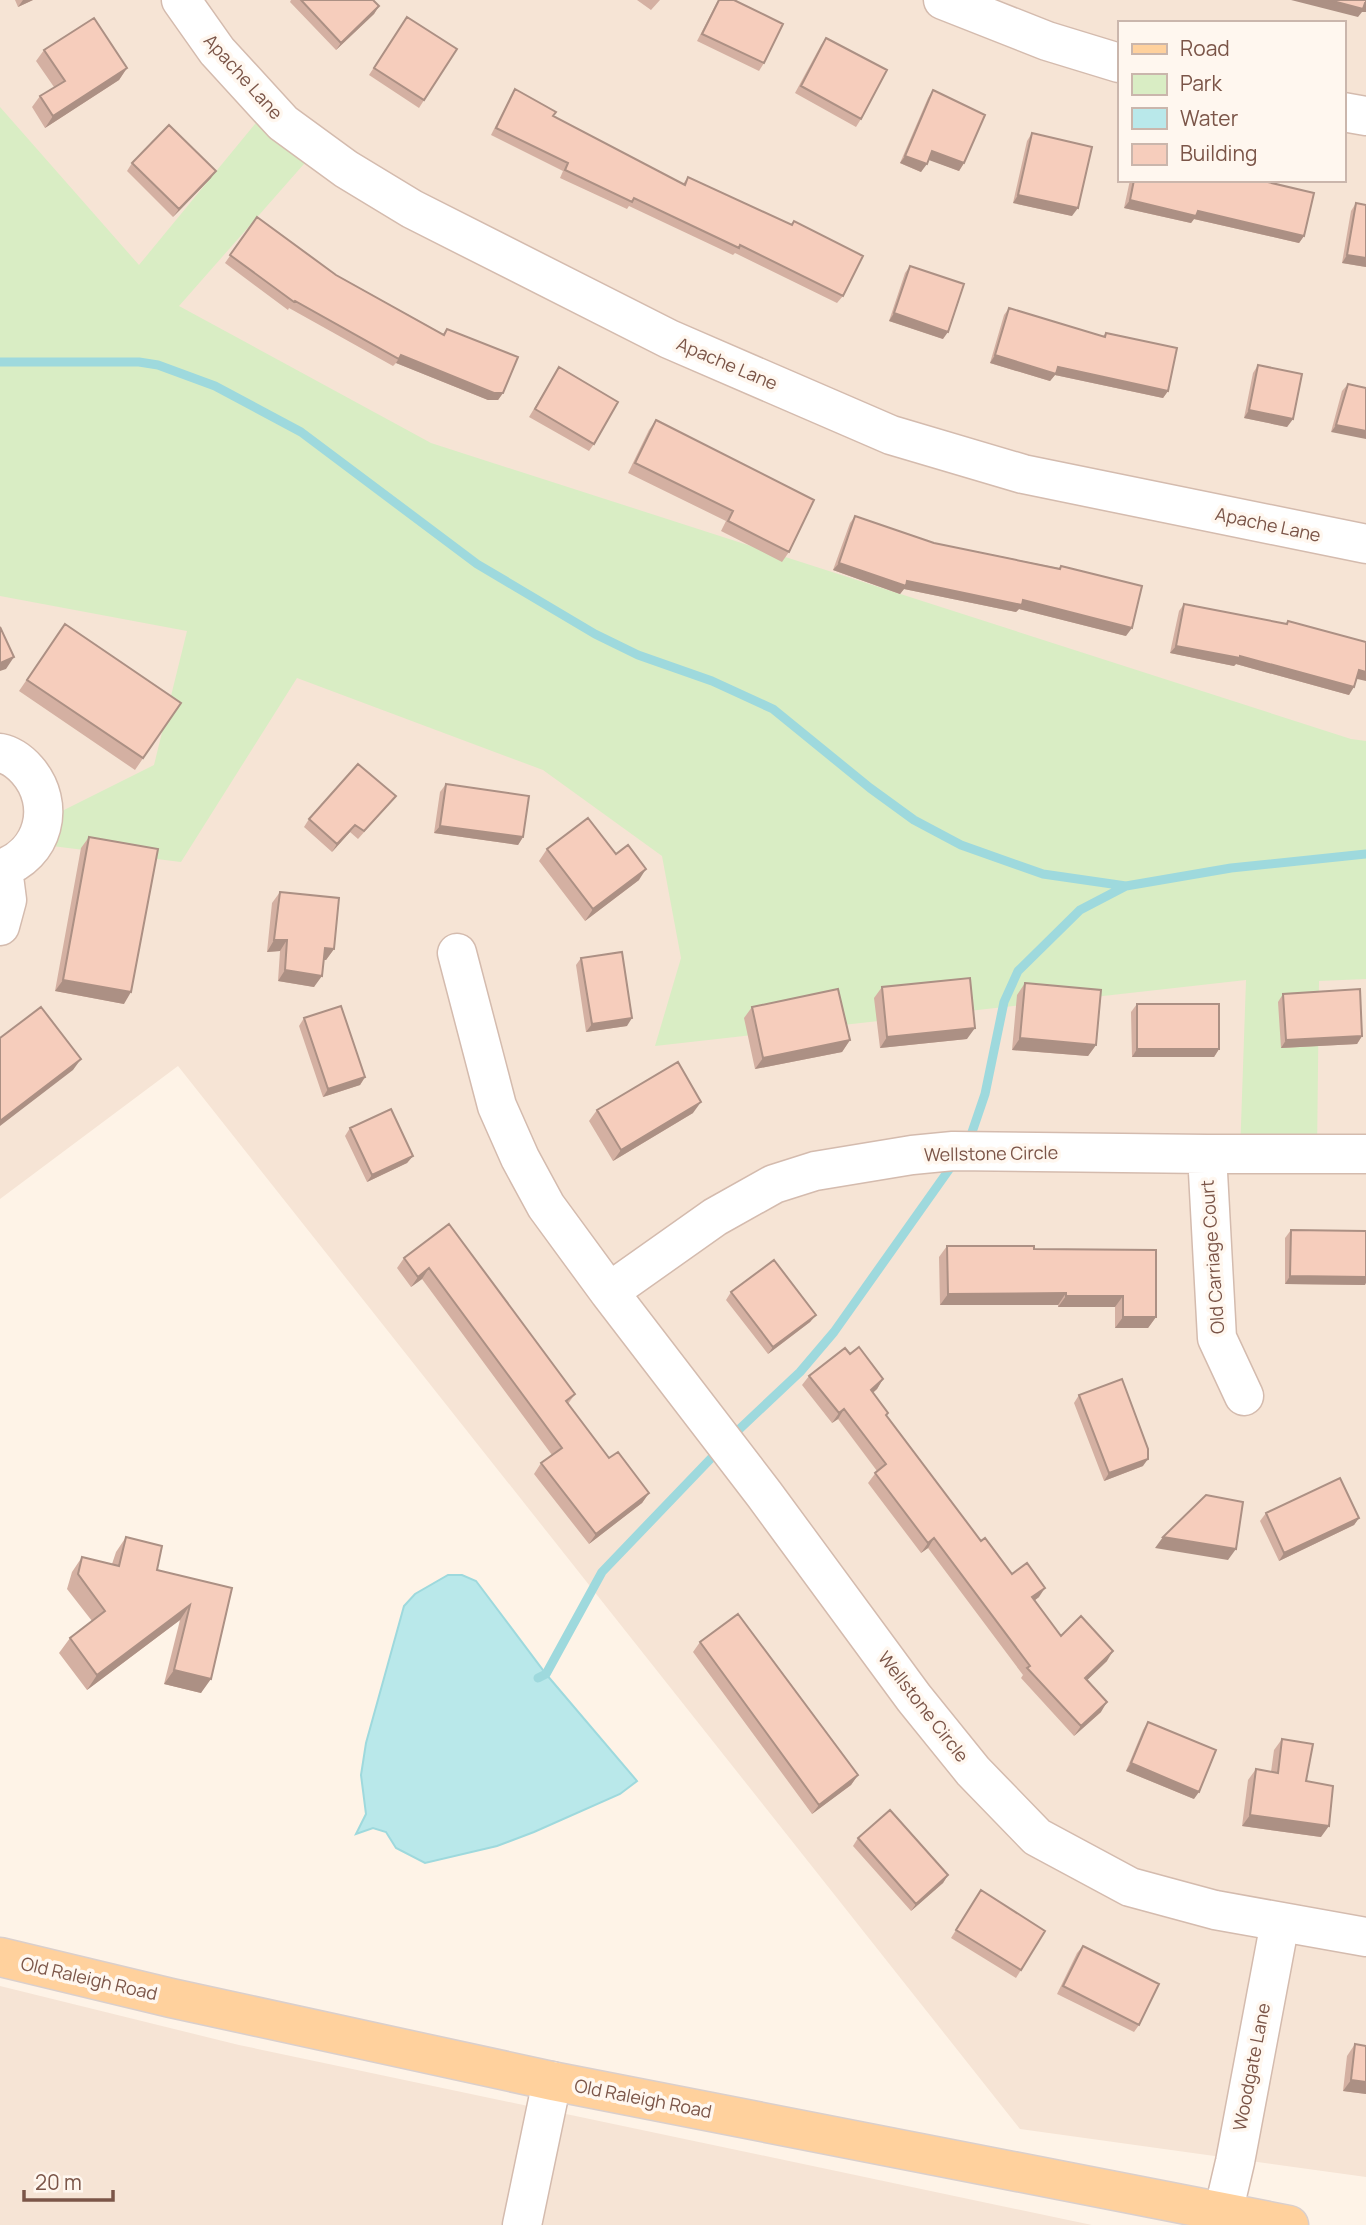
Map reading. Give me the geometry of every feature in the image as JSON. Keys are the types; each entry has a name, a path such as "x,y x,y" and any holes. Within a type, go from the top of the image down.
{"main road":[{"name":"Old Raleigh Road","path":"0,1957 171,1998 552,2081 1289,2225"}],"street":[{"name":"Apache Lane","path":"181,0 217,51 283,122 346,169 412,209 669,339 891,435 1023,474 1366,544"},
{"path":"959,3 1047,41 1118,63"},
{"path":"1345,112 1366,116"},
{"path":"0,753 22,764 35,779 43,797 44,817 40,834 32,849 19,861 1,869 7,900 0,926"},
{"name":"Wellstone Circle","path":"457,953 497,1106 520,1158 547,1206 922,1708 973,1771 1037,1838 1130,1887 1215,1910 1366,1937"},
{"name":"Wellstone Circle","path":"610,1292 715,1217 774,1184 815,1171 953,1151 1366,1154"},
{"name":"Old Carriage Court","path":"1207,1154 1217,1338 1244,1396"},
{"name":"Woodgate Lane","path":"1223,2213 1280,1922"},
{"path":"522,2225 552,2081"}],"shaded area":[{"path":"0,0 1366,0 1366,2177 1020,2129 178,1066 0,1199"},
{"path":"0,1986 239,2045 1092,2225 0,2225"}],"green space":[{"path":"0,107 139,265 269,107 318,148 179,306 431,443 1351,739 1366,741 1366,979 1319,981 1317,1154 1240,1154 1246,980 655,1046 681,958 662,856 543,770 297,678 181,862 52,846 60,812 154,765 187,631 0,596"}],"water":[{"path":"448,1575 462,1575 476,1581 546,1674 637,1781 620,1794 534,1832 497,1846 425,1863 396,1848 386,1832 373,1828 356,1834 366,1814 361,1775 366,1743 404,1606 415,1594"}],"building":[{"path":"301,0 373,0 379,6 341,43"},
{"path":"719,0 734,0 783,24 764,63 702,34"},
{"path":"1329,0 1366,0 1366,3 1363,9"},
{"path":"407,17 457,49 424,100 374,68"},
{"path":"94,18 127,68 53,116 40,96 65,81 44,50"},
{"path":"826,38 887,70 861,119 801,86"},
{"path":"515,89 556,112 553,116 685,185 688,177 792,225 794,221 863,256 843,296 740,245 739,248 634,198 632,202 565,170 568,163 496,128"},
{"path":"933,90 985,115 964,163 932,151 927,164 905,156"},
{"path":"169,125 216,171 179,209 132,163"},
{"path":"1032,133 1092,147 1078,208 1018,195"},
{"path":"1134,182 1267,182 1314,193 1304,236 1198,211 1196,216 1130,200"},
{"path":"1356,203 1366,205 1366,258 1347,255"},
{"path":"257,217 336,275 444,335 447,329 518,357 503,393 494,393 401,355 399,359 294,302 230,255"},
{"path":"910,266 964,284 948,332 894,313"},
{"path":"1009,308 1105,337 1106,333 1177,348 1168,391 1058,367 1056,374 995,355"},
{"path":"1258,365 1302,374 1293,419 1249,410"},
{"path":"559,367 618,402 594,444 535,409"},
{"path":"1348,384 1366,388 1366,431 1336,425"},
{"path":"656,420 814,500 789,552 728,521 733,511 635,463"},
{"path":"855,516 934,543 1060,569 1061,566 1142,586 1132,628 1023,600 1022,605 907,581 906,586 839,563"},
{"path":"1184,604 1287,624 1288,621 1366,642 1366,672 1359,670 1354,687 1240,656 1176,646"},
{"path":"65,624 181,703 143,758 27,680"},
{"path":"0,627 14,657 0,663"},
{"path":"358,764 396,796 364,831 355,825 337,844 309,819"},
{"path":"446,784 529,796 523,837 440,826"},
{"path":"588,818 616,854 628,845 646,869 593,909 547,849"},
{"path":"89,837 158,849 131,992 63,980"},
{"path":"280,892 339,898 334,949 325,948 322,976 285,970 287,940 274,940"},
{"path":"622,952 632,1018 592,1024 581,958"},
{"path":"970,978 975,1028 887,1037 882,987"},
{"path":"1025,983 1101,990 1096,1045 1020,1038"},
{"path":"838,989 850,1040 763,1058 752,1007"},
{"path":"1360,989 1362,1036 1286,1040 1283,994"},
{"path":"1137,1004 1219,1004 1219,1049 1137,1049"},
{"path":"341,1006 365,1077 328,1089 304,1018"},
{"path":"41,1007 81,1059 0,1121 0,1038"},
{"path":"678,1062 701,1102 621,1150 597,1110"},
{"path":"391,1109 413,1156 372,1175 350,1128"},
{"path":"449,1224 575,1394 566,1401 609,1458 618,1452 649,1493 596,1534 541,1463 562,1448 429,1268 418,1277 404,1258"},
{"path":"1291,1230 1366,1231 1366,1277 1290,1276"},
{"path":"947,1246 1156,1250 1156,1317 1123,1317 1123,1296 1066,1296 1066,1293 948,1294"},
{"path":"774,1260 816,1315 773,1347 731,1292"},
{"path":"859,1347 883,1379 871,1390 888,1413 886,1415 981,1541 985,1538 1012,1574 1027,1563 1045,1588 1032,1597 1061,1636 1081,1616 1113,1651 1085,1678 1107,1702 1081,1726 1027,1668 1030,1666 934,1538 928,1543 875,1473 886,1464 844,1409 839,1413 809,1376 845,1348 850,1354"},
{"path":"1122,1379 1148,1449 1148,1459 1109,1473 1079,1395"},
{"path":"1340,1478 1359,1518 1284,1553 1266,1513"},
{"path":"1206,1495 1243,1502 1236,1549 1163,1537"},
{"path":"126,1537 162,1546 157,1570 232,1588 211,1679 174,1670 190,1605 97,1675 70,1638 105,1611 78,1574 82,1557 119,1566"},
{"path":"738,1614 858,1775 819,1805 700,1642"},
{"path":"1148,1722 1216,1750 1199,1792 1131,1763"},
{"path":"1282,1739 1313,1744 1306,1781 1333,1786 1329,1826 1250,1815 1256,1769 1278,1773"},
{"path":"890,1810 948,1875 916,1904 858,1838"},
{"path":"981,1890 1045,1931 1021,1970 956,1930"},
{"path":"1083,1946 1159,1984 1139,2025 1063,1986"},
{"path":"1355,2044 1366,2046 1366,2082 1351,2080"}],"waterway":[{"path":"0,362 139,362 158,365 215,386 301,432 477,564 595,634 638,655 712,681 773,709 914,820 961,845 1043,874 1126,886 1231,868 1366,854"},
{"path":"969,1141 985,1094 1004,1002 1018,971 1080,910 1126,886"},
{"path":"731,1437 800,1372 834,1332 953,1164"},
{"path":"538,1678 546,1674 602,1572 719,1450"}]}
